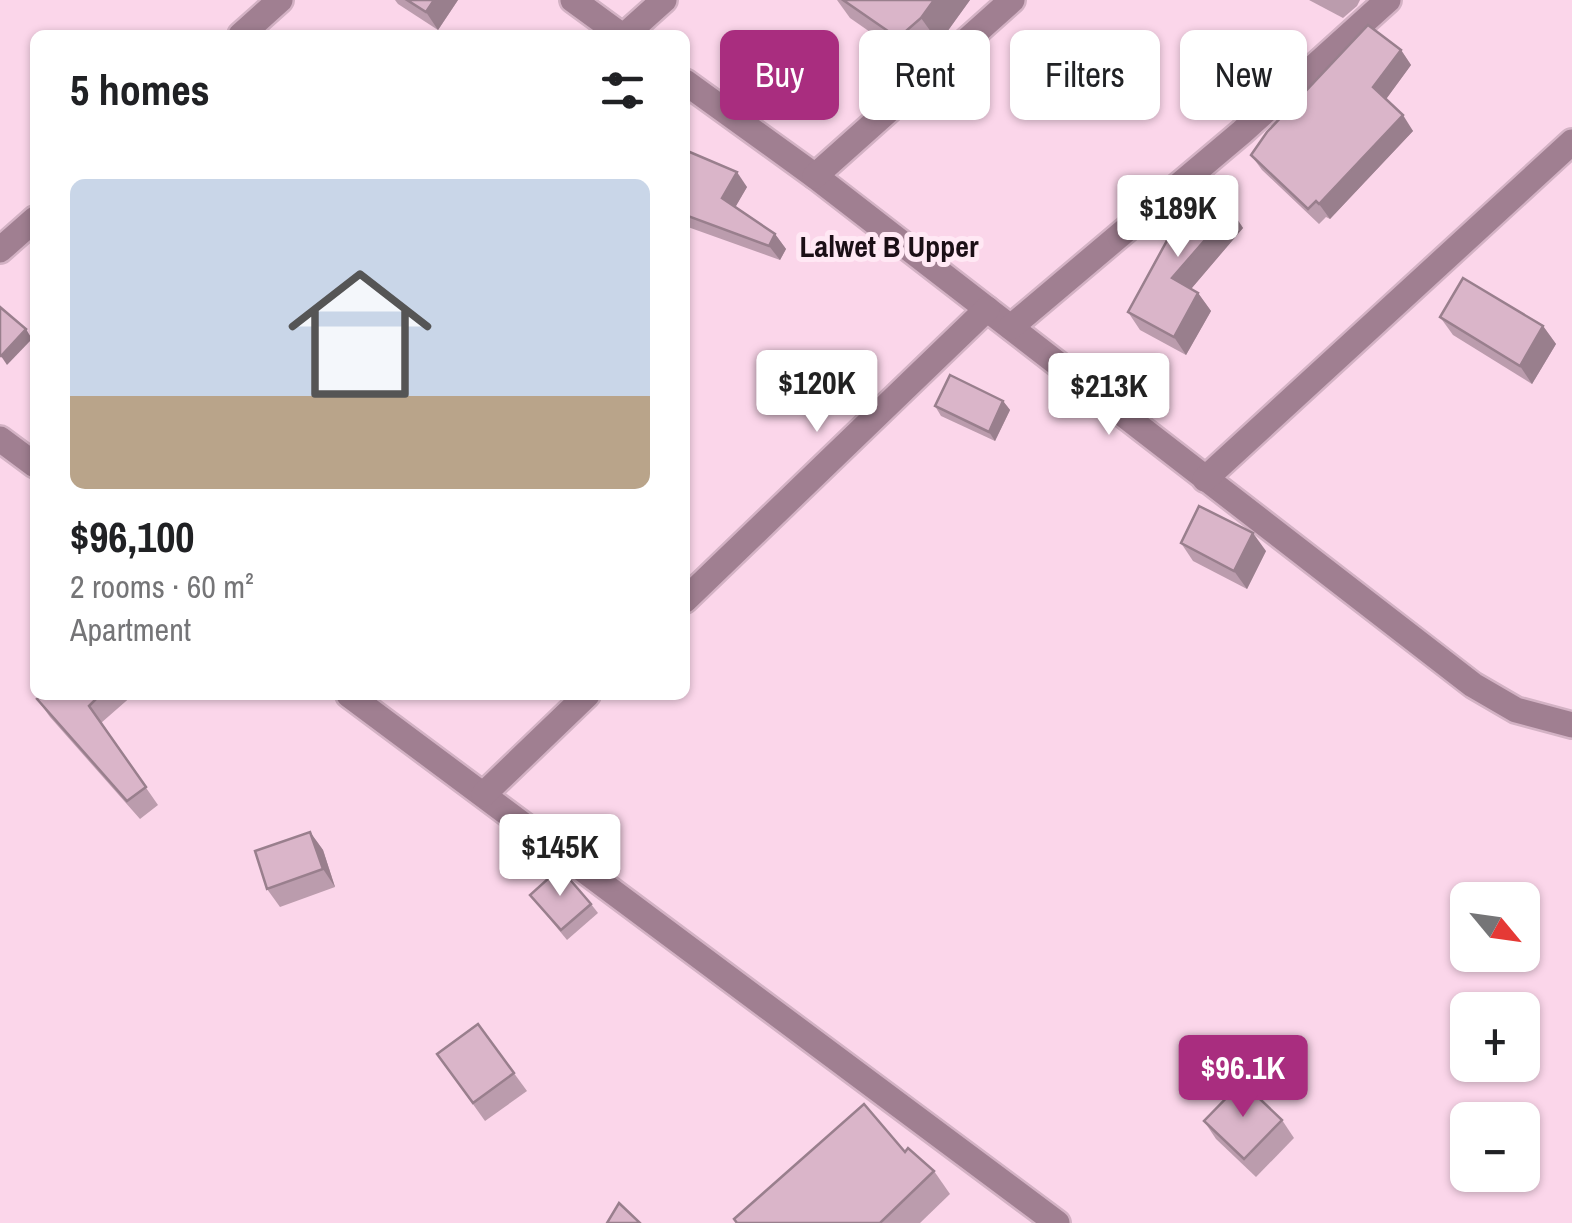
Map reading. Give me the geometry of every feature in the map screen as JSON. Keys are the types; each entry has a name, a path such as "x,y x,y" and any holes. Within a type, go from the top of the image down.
{"street":[{"path":"247,30 280,0"},
{"path":"574,0 616,30"},
{"path":"629,30 664,0"},
{"path":"815,176 1012,0"},
{"path":"1012,328 1242,132 1388,0"},
{"path":"690,86 815,176 1474,685 1516,710 1572,725"},
{"path":"1205,478 1572,142"},
{"path":"0,250 30,223"},
{"path":"690,595 987,309"},
{"path":"0,439 30,460"},
{"path":"357,700 1058,1223"},
{"path":"484,794 582,700"}],"building":[{"path":"407,0 434,0 426,12"},
{"path":"843,0 934,0 907,30 886,30"},
{"path":"1368,25 1401,50 1373,87 1403,115 1319,204 1316,201 1308,209 1251,155 1278,120 1307,120 1307,90"},
{"path":"690,152 737,172 722,198 775,234 769,246 690,217"},
{"path":"1196,180 1231,210 1172,278 1198,293 1174,337 1128,312 1176,224 1166,215"},
{"path":"1463,278 1543,326 1520,366 1440,317"},
{"path":"0,307 26,329 1,356 0,355"},
{"path":"950,375 1003,401 989,432 935,406"},
{"path":"1199,506 1253,533 1234,571 1181,543"},
{"path":"38,700 95,700 89,706 146,787 127,801"},
{"path":"310,832 323,869 267,889 255,851"},
{"path":"560,868 591,904 561,930 530,895"},
{"path":"478,1024 514,1073 473,1103 437,1054"},
{"path":"1242,1082 1282,1120 1244,1159 1204,1121"},
{"path":"864,1104 905,1152 908,1148 934,1171 880,1223 737,1223 734,1219"},
{"path":"619,1203 640,1223 607,1223"}],"district":[{"name":"Lalwet B Upper","path":"889,246"}]}
